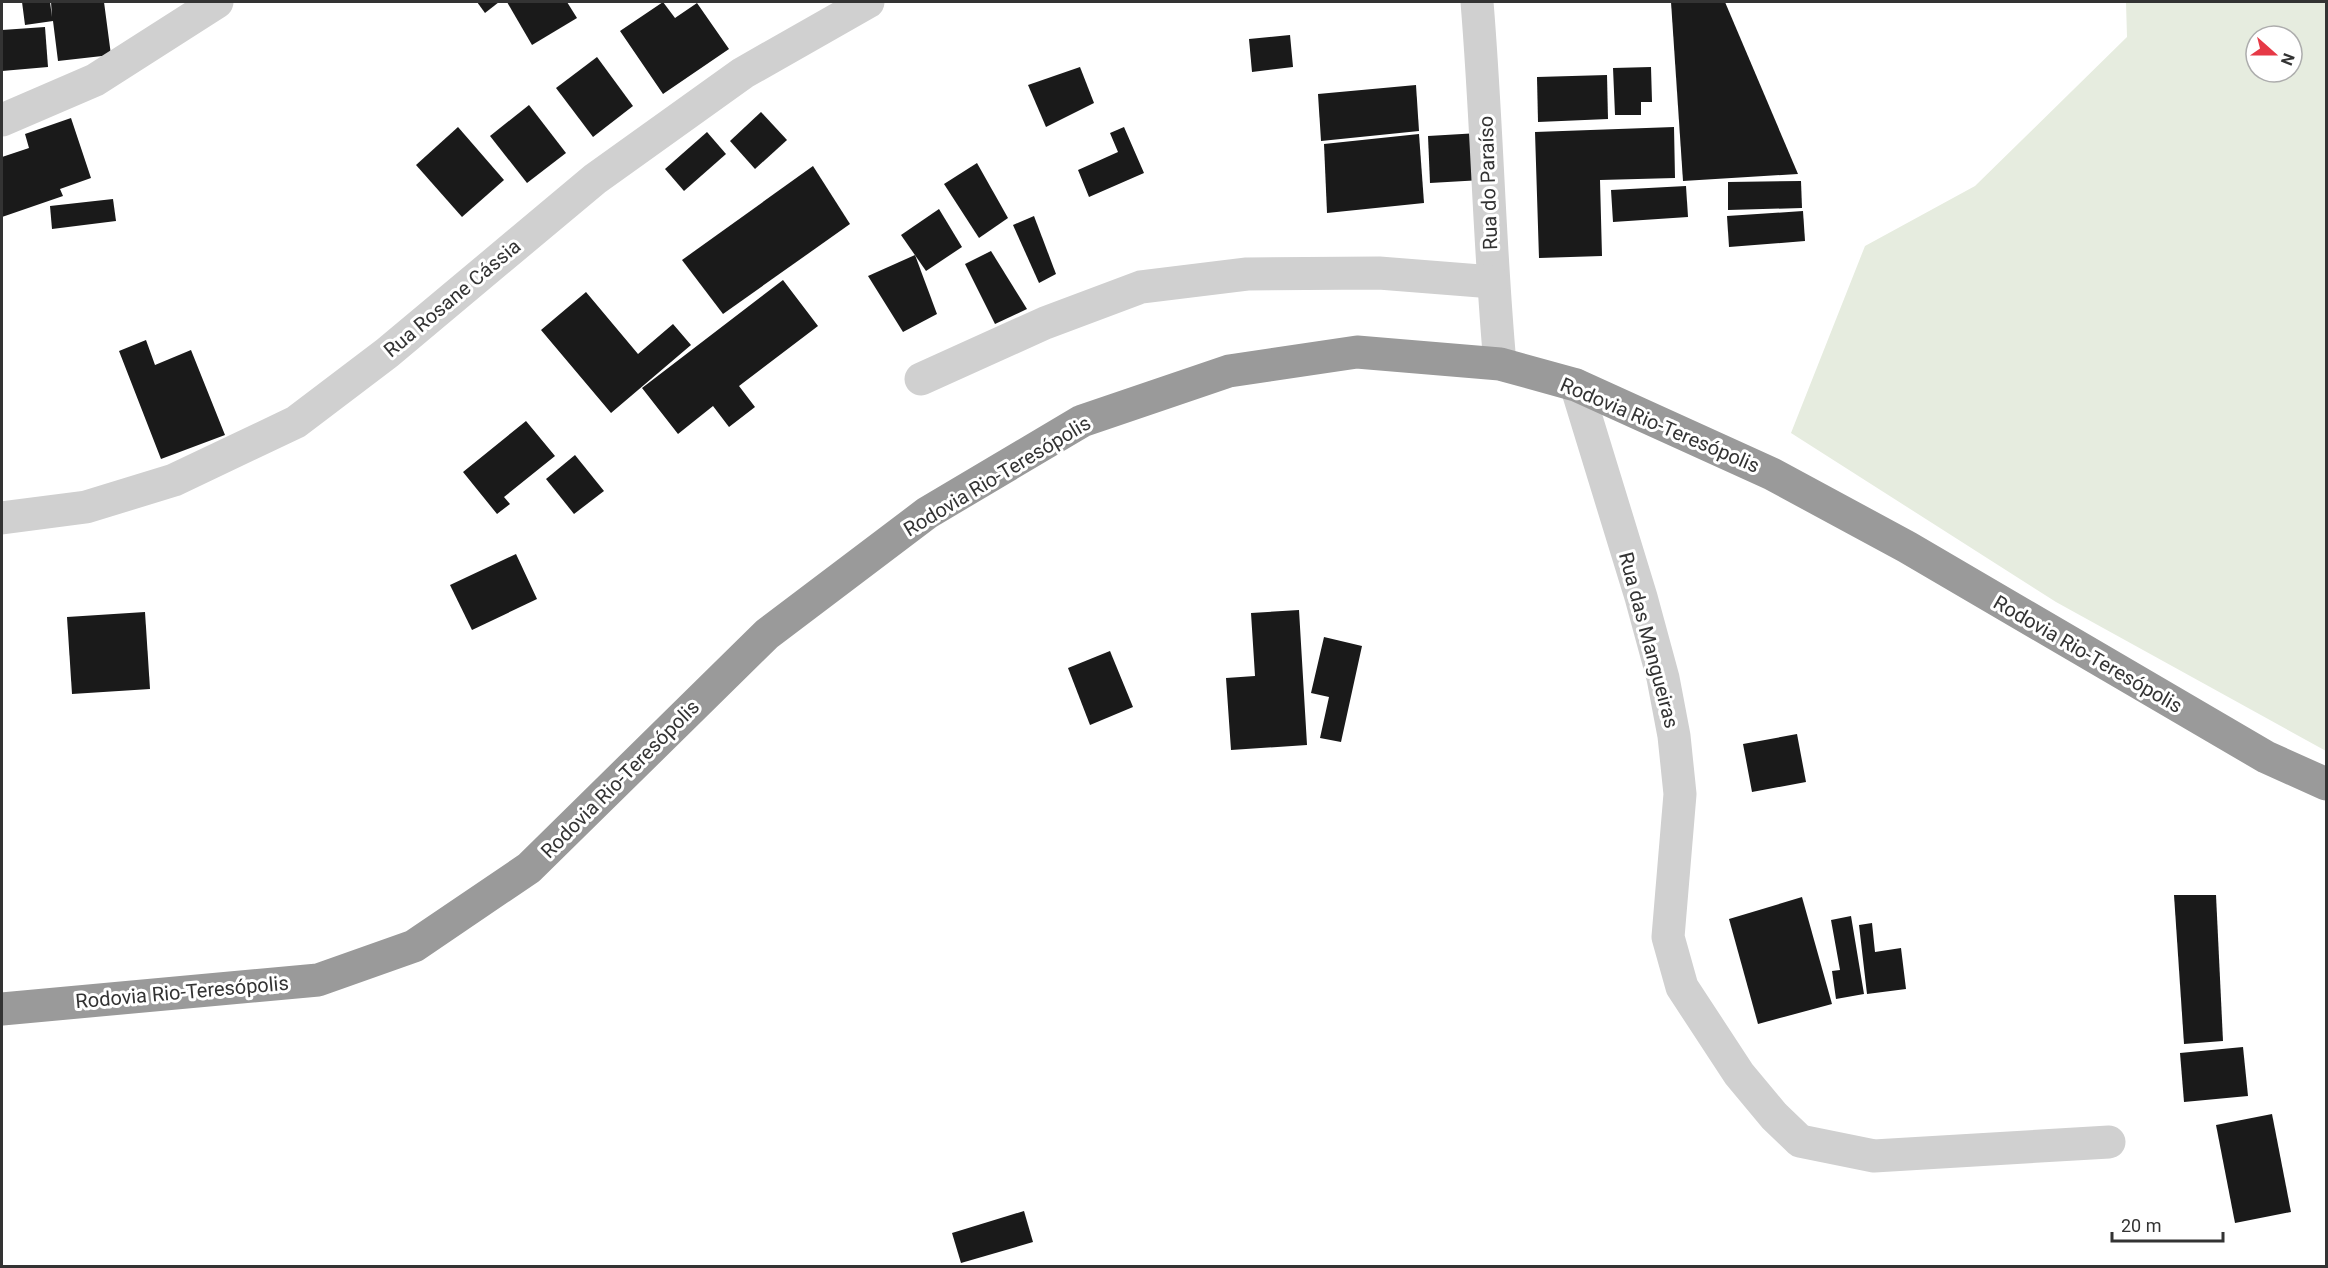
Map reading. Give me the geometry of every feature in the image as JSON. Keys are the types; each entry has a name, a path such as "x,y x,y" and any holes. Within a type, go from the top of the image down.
{"highway":[{"name":"Rodovia Rio-Teresópolis","path":"2,1009 318,980 414,946 530,868 767,634 927,513 1082,421 1229,371 1357,352 1500,364 1576,385 1772,474 1907,547 2266,757 2326,784"}],"street":[{"path":"2,120 95,80 217,2"},
{"name":"Rua Rosane Cássia","path":"2,518 86,507 174,480 296,422 387,353 595,179 743,73 868,2"},
{"name":"Rua do Paraíso","path":"1477,2 1487,123 1493,282 1500,364"},
{"path":"921,379 1045,323 1141,287 1247,274 1379,273 1493,282"},
{"name":"Rua das Mangueiras","path":"1576,385 1664,678 1674,736 1680,794 1668,937 1682,987 1738,1074 1800,1142 1874,1156 2109,1142"}],"shaded area":[{"path":"2126,2 2326,2 2326,751 2056,602 1791,433 1865,246 1975,186 2127,37"}],"building":[{"path":"22,2 50,2 52,17 51,2 104,2 111,55 58,61 53,21 25,25"},
{"path":"477,2 499,2 485,13"},
{"path":"507,2 567,2 577,18 532,45"},
{"path":"663,2 675,18 697,3 729,49 663,94 620,31"},
{"path":"1671,2 1725,2 1798,174 1683,181"},
{"path":"45,27 48,67 2,71 2,30"},
{"path":"1290,35 1293,67 1252,72 1249,39"},
{"path":"597,57 633,106 593,137 556,88"},
{"path":"1080,67 1094,103 1046,127 1028,85"},
{"path":"1651,67 1652,102 1641,102 1641,115 1615,115 1613,68"},
{"path":"1607,75 1608,119 1538,122 1537,77"},
{"path":"1416,85 1419,131 1321,141 1318,94"},
{"path":"529,105 566,153 527,183 490,136"},
{"path":"761,112 787,140 755,169 730,141"},
{"path":"71,118 91,178 60,189 63,196 2,217 2,157 29,148 25,134"},
{"path":"458,127 504,180 462,217 416,165"},
{"path":"1124,127 1144,173 1089,197 1078,170 1118,152 1110,133"},
{"path":"1674,127 1675,178 1600,180 1602,256 1539,258 1535,132"},
{"path":"707,132 726,154 684,191 665,169"},
{"path":"1479,133 1482,180 1430,183 1428,136"},
{"path":"1419,134 1424,203 1327,213 1324,144"},
{"path":"977,163 1008,218 979,238 944,184"},
{"path":"813,166 850,224 723,314 682,260"},
{"path":"1801,181 1802,208 1728,210 1728,182"},
{"path":"1686,186 1688,217 1613,222 1611,190"},
{"path":"113,199 116,221 52,229 50,206"},
{"path":"939,209 962,247 926,271 901,235"},
{"path":"1803,211 1805,241 1729,247 1727,216"},
{"path":"1034,216 1056,274 1039,283 1013,225"},
{"path":"991,251 1027,309 995,324 965,264"},
{"path":"915,255 937,314 903,332 868,276"},
{"path":"783,280 818,326 739,386 755,407 729,427 713,406 678,434 642,388"},
{"path":"586,292 638,354 673,324 691,345 611,413 541,330"},
{"path":"146,340 155,365 191,350 225,435 161,459 119,351"},
{"path":"526,421 555,456 504,497 510,504 497,514 463,472"},
{"path":"575,455 604,491 574,514 546,479"},
{"path":"516,554 537,599 472,630 450,585"},
{"path":"1299,610 1307,745 1231,750 1226,678 1255,676 1251,613"},
{"path":"145,612 150,689 72,694 67,617"},
{"path":"1324,637 1362,646 1341,742 1320,738 1329,697 1311,693"},
{"path":"1110,651 1133,707 1090,725 1068,668"},
{"path":"1797,734 1806,782 1752,792 1743,744"},
{"path":"2174,895 2216,895 2223,1041 2184,1044"},
{"path":"1802,897 1832,1004 1758,1024 1729,919"},
{"path":"1851,916 1864,994 1836,999 1832,971 1840,970 1831,920"},
{"path":"1872,923 1875,952 1901,948 1906,989 1867,994 1859,925"},
{"path":"2243,1047 2248,1096 2184,1102 2180,1053"},
{"path":"2272,1114 2291,1212 2235,1223 2216,1125"},
{"path":"1024,1211 1033,1242 961,1263 952,1233"}]}
